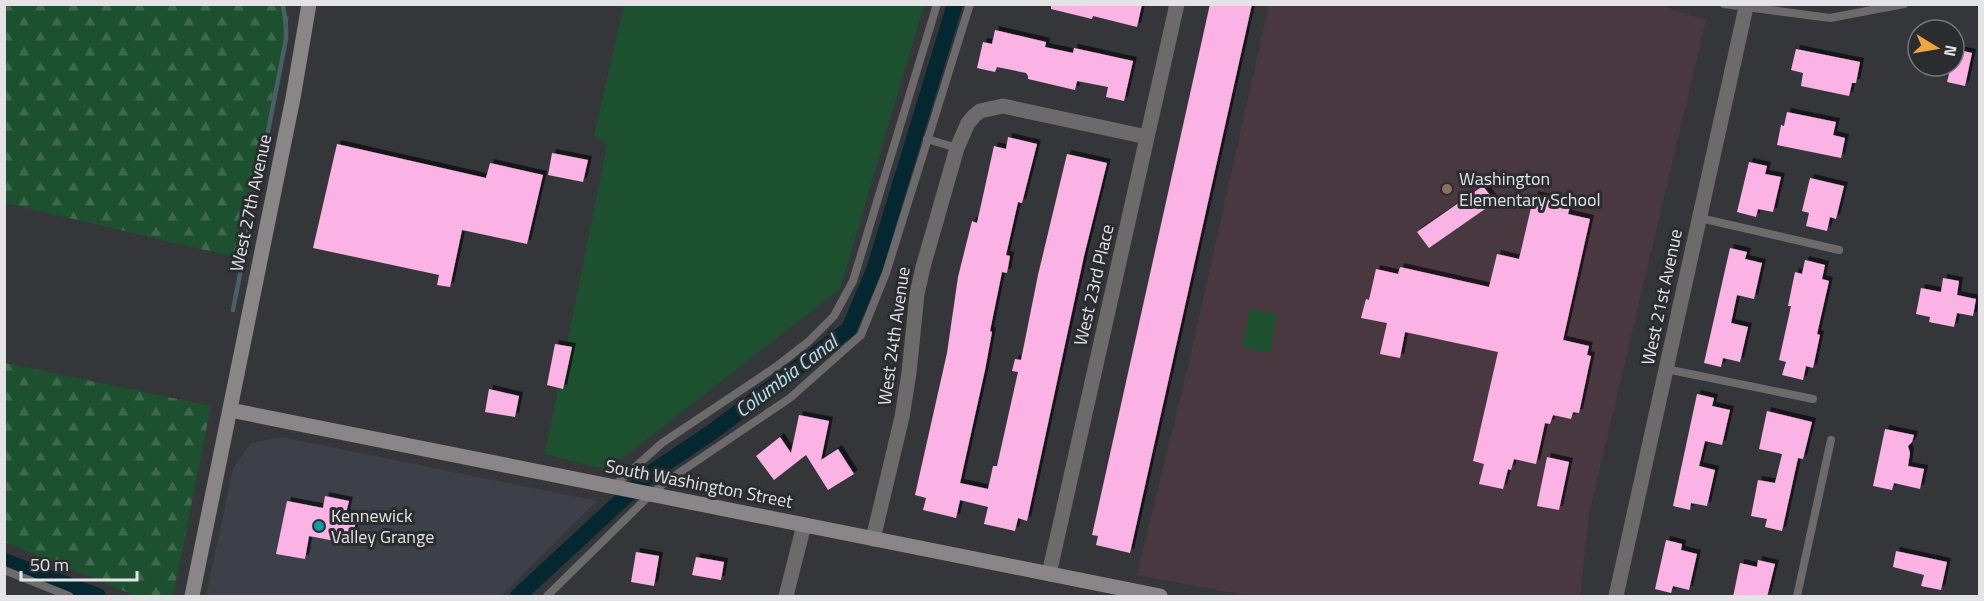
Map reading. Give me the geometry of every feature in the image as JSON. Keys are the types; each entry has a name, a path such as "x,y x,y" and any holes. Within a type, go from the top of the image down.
{"main road":[{"name":"West 27th Avenue","path":"192,597 309,4"},
{"name":"South Washington Street","path":"230,410 1161,597"}],"street":[{"name":"West 23rd Place","path":"1049,574 1178,4"},
{"name":"West 21st Avenue","path":"1616,597 1746,7"},
{"name":"West 24th Avenue","path":"873,539 902,417 917,294 923,267 957,148 968,123 980,111 1003,106 1147,137"},
{"path":"786,597 804,525"}],"lane":[{"path":"547,597 633,490 662,443 777,366 808,342 834,316 853,281 936,4"},
{"path":"633,490 667,481 790,398 861,334 886,273 970,4"},
{"path":"1724,4 1830,18 1904,4"},
{"path":"927,139 957,148"},
{"path":"1700,218 1839,250"},
{"path":"1666,369 1813,399"},
{"path":"1797,597 1831,440"},
{"path":"4,570 69,597"}],"shaded area":[{"name":"Washington Elementary School","path":"1656,4 1706,20 1589,514 1580,596 1249,596 1137,575 1190,358 1269,5"},
{"path":"281,437 597,501 501,596 206,596 233,469 251,443"}],"green space":[{"path":"5,4 283,5 289,16 239,258 5,203"},
{"path":"624,5 924,5 840,289 607,470 545,454 607,145 594,135"},
{"path":"1250,309 1277,314 1270,353 1242,347"},
{"path":"5,363 211,406 173,596 136,596 5,542"}],"building":[{"path":"1051,4 1142,4 1137,27 1051,9"},
{"path":"1210,4 1252,4 1130,553 1096,545 1098,536 1092,535"},
{"path":"995,30 1046,42 1045,47 1073,53 1074,48 1133,61 1124,101 1106,97 1108,87 1077,81 1075,90 1028,79 1026,73 997,67 995,72 977,68 983,42 992,44"},
{"path":"1796,49 1860,62 1856,83 1852,83 1849,96 1801,86 1803,73 1791,70"},
{"path":"1966,52 1972,53 1965,86 1947,82 1948,78 1966,78"},
{"path":"1787,112 1836,122 1833,135 1845,138 1841,158 1777,145 1781,125 1784,126"},
{"path":"1008,137 1037,144 1022,203 1018,202 1006,255 1010,256 1007,273 1002,272 985,370 960,483 988,489 993,466 997,466 1018,372 1012,371 1015,359 1021,360 1038,275 1067,154 1107,163 1084,256 1027,521 1018,518 1015,531 984,524 988,507 960,500 956,518 923,510 926,498 915,495 947,353 958,277 972,221 977,223 994,146 1006,149"},
{"path":"337,144 486,178 490,163 543,175 527,244 462,230 450,287 437,285 439,275 313,248"},
{"path":"552,153 588,160 583,182 548,175"},
{"path":"1749,162 1767,166 1765,174 1781,177 1773,212 1758,209 1756,217 1737,212"},
{"path":"1810,178 1844,186 1836,219 1830,217 1827,231 1806,226 1809,213 1802,211"},
{"path":"1483,186 1495,202 1429,248 1417,232"},
{"path":"1534,195 1571,203 1568,214 1590,219 1563,340 1589,346 1587,355 1591,356 1579,413 1573,412 1571,419 1553,415 1550,424 1545,423 1536,464 1514,459 1511,470 1508,469 1503,489 1479,484 1484,464 1473,461 1498,352 1405,332 1400,358 1380,354 1387,323 1361,318 1366,299 1369,300 1376,269 1398,274 1400,267 1489,287 1497,254 1519,259"},
{"path":"1730,248 1747,252 1745,259 1762,263 1754,299 1737,295 1731,323 1748,327 1740,362 1723,358 1721,367 1704,363"},
{"path":"1805,260 1825,265 1822,279 1829,281 1817,334 1820,335 1813,368 1806,366 1803,380 1782,375 1786,362 1779,360 1791,306 1788,306 1795,272 1802,274"},
{"path":"1943,278 1959,281 1957,295 1976,299 1973,316 1957,313 1954,327 1929,322 1930,317 1916,314 1921,288 1941,292"},
{"path":"555,344 572,347 563,389 547,385"},
{"path":"489,389 519,396 515,417 485,412"},
{"path":"1697,394 1714,398 1712,406 1730,410 1722,445 1705,441 1699,466 1715,470 1707,506 1691,503 1690,510 1673,506"},
{"path":"1767,411 1812,422 1803,459 1798,458 1782,531 1765,527 1767,519 1751,516 1758,480 1775,483 1782,454 1759,449"},
{"path":"799,415 829,421 821,460 838,449 854,474 828,490 806,455 774,480 756,456 780,437 791,453"},
{"path":"1885,429 1914,435 1908,446 1910,453 1908,466 1924,469 1920,489 1894,483 1892,490 1873,486"},
{"path":"1547,457 1569,462 1559,510 1537,506"},
{"name":"Kennewick Valley Grange","path":"325,496 349,501 346,513 357,516 351,544 309,536 305,559 276,554 287,501 323,508"},
{"path":"1666,540 1682,544 1681,550 1697,554 1689,590 1673,586 1671,593 1655,589"},
{"path":"1896,551 1947,562 1941,590 1921,586 1924,575 1893,567"},
{"path":"636,552 659,556 654,586 631,582"},
{"path":"696,557 724,562 721,580 692,575"},
{"path":"1758,560 1775,564 1767,597 1733,597 1740,563 1757,567"}],"waterway":[{"path":"233,310 286,39 283,4"},
{"name":"Columbia Canal","path":"518,596 651,473 712,432 849,329 874,270 955,4"},
{"name":"Columbia Canal","path":"4,561 98,596"}],"place":[{"name":"Washington Elementary School","path":"1447,189"},
{"name":"Kennewick Valley Grange","path":"319,526"}]}
